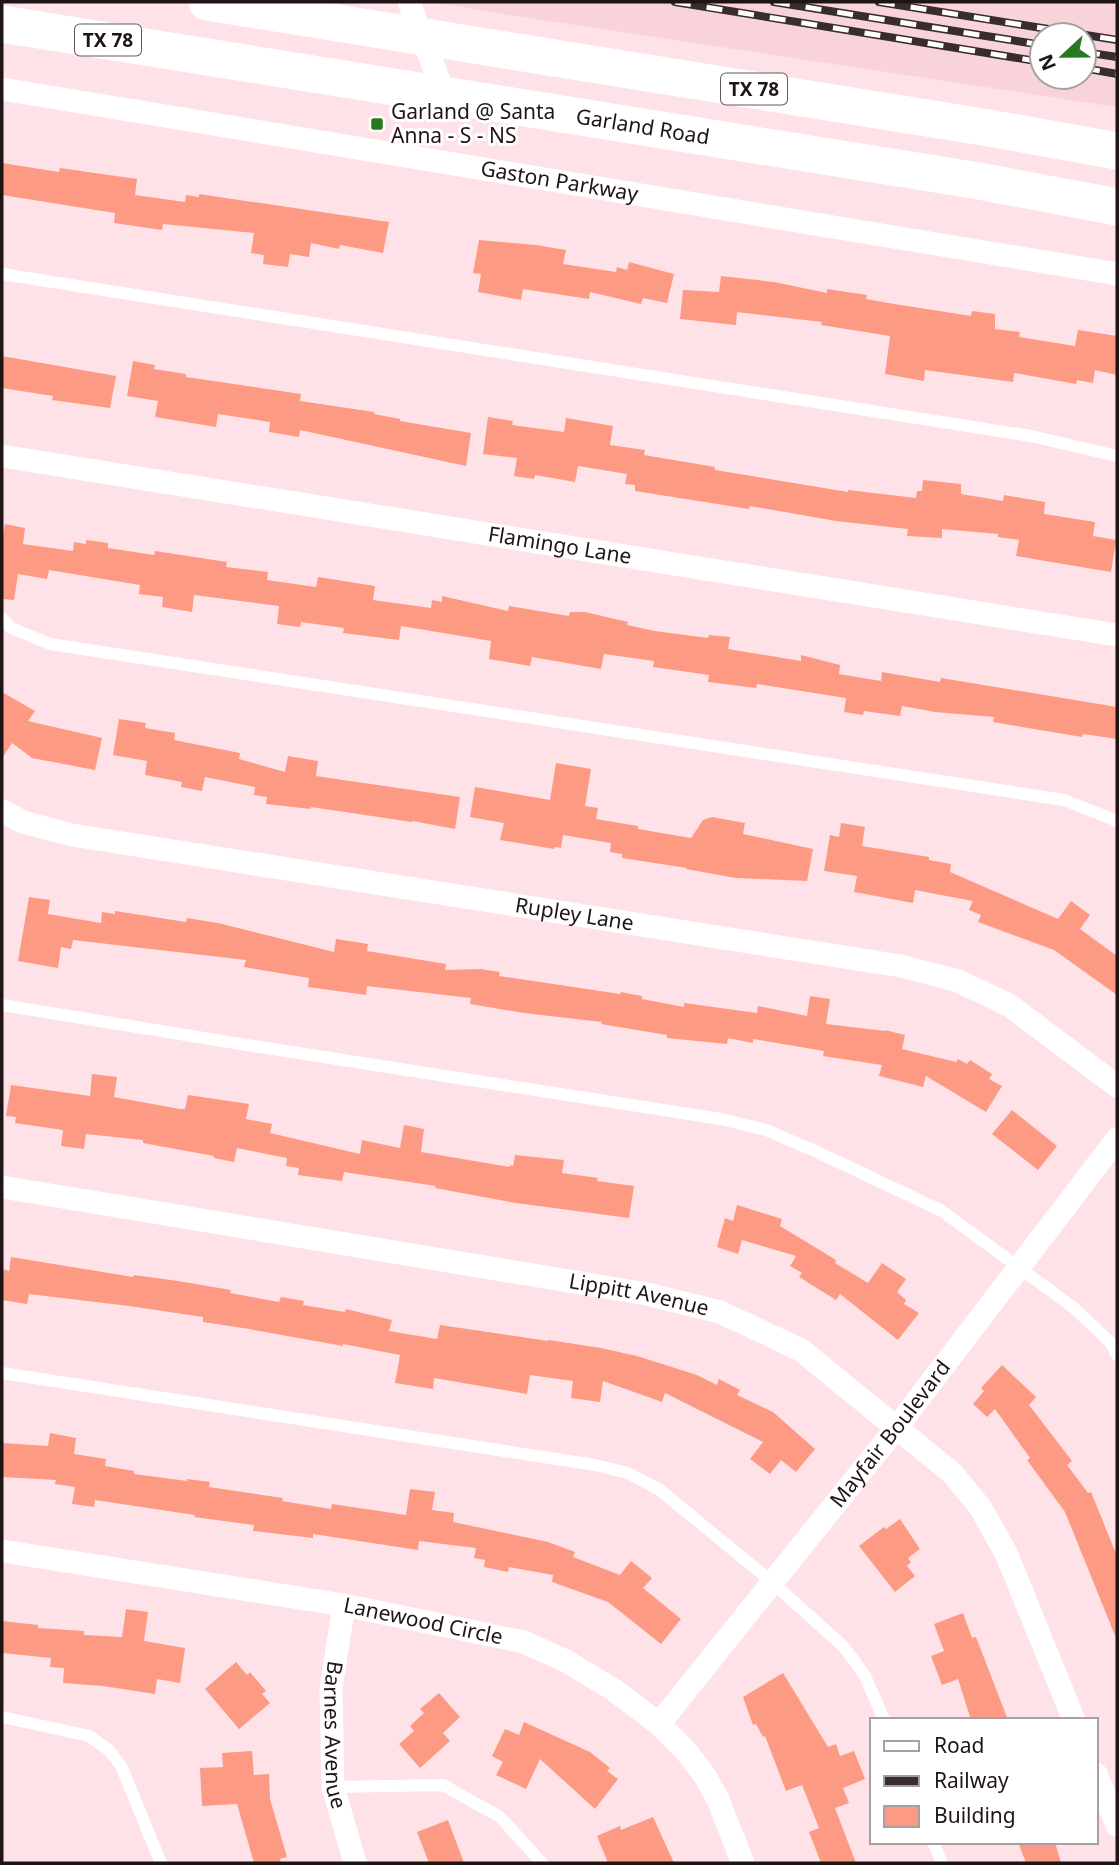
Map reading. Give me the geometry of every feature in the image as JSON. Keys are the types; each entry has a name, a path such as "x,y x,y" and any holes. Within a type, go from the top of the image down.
{"main road":[{"name":"TX 78","path":"207,2 1117,151"},
{"name":"Garland Road","path":"2,24 979,181 1117,207"},
{"path":"979,181 989,128"}],"street":[{"path":"409,2 444,94"},
{"name":"Gaston Parkway","path":"2,89 1117,274"},
{"name":"Flamingo Lane","path":"2,456 1117,635"},
{"name":"Rupley Lane","path":"2,811 23,822 72,835 912,969 957,981 1009,1005 1117,1086"},
{"name":"Mayfair Boulevard","path":"659,1724 897,1427 1117,1139"},
{"name":"Lippitt Avenue","path":"2,1187 647,1294 720,1312 801,1350 952,1473 980,1507 1006,1553 1073,1718"},
{"name":"Lanewood Circle","path":"2,1551 344,1605 524,1642 566,1661 614,1690 659,1724 686,1751 705,1776 718,1800 743,1863"},
{"name":"Barnes Avenue","path":"344,1605 331,1688 333,1787 355,1863"},
{"path":"1098,1779 1117,1825"}],"lane":[{"path":"2,274 1031,436 1117,456"},
{"path":"2,618 11,628 50,644 1064,800 1117,821"},
{"path":"2,1004 720,1119 766,1130 815,1150 943,1211 1073,1308 1111,1343 1117,1355"},
{"path":"2,1373 595,1465 628,1474 660,1490 773,1583 844,1647 865,1676 883,1718"},
{"path":"2,1717 89,1736 109,1750 121,1766 161,1863"},
{"path":"333,1787 443,1785 500,1817 542,1863"},
{"path":"934,1844 942,1863"}],"shaded area":[{"path":"438,2 1117,2 1117,107 484,11"}],"building":[{"path":"2,163 59,172 60,168 137,179 135,195 185,202 186,195 199,197 199,194 389,222 383,253 311,243 309,257 290,254 288,267 263,264 264,255 251,253 254,233 163,224 162,230 114,223 115,213 2,195"},
{"path":"479,240 566,250 563,264 616,272 617,267 627,270 629,262 674,274 667,303 643,298 641,304 590,292 589,299 523,289 521,300 478,292 481,274 473,273"},
{"path":"721,276 774,282 827,293 827,289 867,295 866,299 971,316 972,311 995,314 995,329 1020,332 1019,337 1075,346 1078,330 1117,336 1117,375 1095,370 1093,383 1077,380 1076,384 1014,373 1013,382 925,370 924,381 885,374 890,336 821,325 822,322 737,312 736,325 680,319 683,290 719,292"},
{"path":"2,356 116,376 110,408 52,400 53,396 2,388"},
{"path":"133,361 155,365 154,369 186,374 186,377 301,394 300,401 374,412 400,421 471,433 466,466 300,430 299,437 269,432 270,422 218,414 216,427 155,417 158,401 127,396"},
{"path":"488,417 513,421 512,425 564,432 566,418 613,426 610,445 645,450 644,455 848,492 916,498 917,491 922,491 923,480 961,484 961,494 1003,501 1004,495 1045,502 1044,514 1095,522 1093,536 1116,540 1111,572 1016,556 1019,540 998,537 998,534 942,529 942,538 907,536 908,529 836,521 750,506 749,509 635,491 635,485 625,484 627,474 578,466 575,482 535,475 534,479 514,476 517,458 483,454"},
{"path":"5,524 25,528 23,544 73,551 74,542 86,544 86,540 108,543 108,548 154,555 155,551 227,562 226,567 268,572 267,580 316,587 318,577 375,586 373,600 431,608 432,600 442,602 442,596 508,611 509,606 569,616 570,612 585,612 655,631 708,638 709,635 730,637 728,649 801,661 801,655 840,665 839,674 881,681 882,672 940,682 941,678 1117,707 1117,739 1083,734 1082,737 993,722 994,717 902,706 900,716 864,711 863,715 844,712 846,698 757,684 756,688 708,682 709,675 653,667 654,661 604,654 601,669 532,657 530,666 489,659 491,641 401,626 399,640 343,633 344,628 301,622 300,627 277,624 279,606 194,595 192,612 162,607 163,597 139,594 140,585 49,570 47,579 18,574 14,600 2,599 2,541"},
{"path":"2,692 35,711 28,721 102,738 95,770 32,758 12,743 2,758"},
{"path":"119,719 146,723 145,728 175,733 174,740 240,753 239,759 285,772 288,756 318,761 316,776 460,797 455,829 311,807 266,804 267,797 254,795 255,787 205,777 202,791 181,787 182,782 145,775 147,761 113,755"},
{"path":"556,763 591,769 585,806 598,808 596,819 691,838 703,820 712,817 745,823 743,834 813,849 807,881 736,878 622,858 622,854 610,852 611,843 563,835 561,848 554,849 500,840 504,823 470,817 475,787 550,800"},
{"path":"841,823 865,827 862,846 929,857 929,860 951,864 950,872 1058,919 1071,901 1090,915 1080,929 1117,956 1117,995 1054,950 978,922 981,915 969,910 973,901 915,890 913,903 854,892 857,876 824,871 830,835 839,837"},
{"path":"29,897 50,900 48,914 101,923 102,912 115,914 115,911 186,922 187,918 218,923 334,952 336,939 368,944 367,951 446,964 445,970 480,969 500,972 499,976 620,994 621,992 684,1007 684,1003 757,1013 758,1006 807,1016 810,996 830,999 826,1024 885,1030 905,1035 902,1049 956,1062 958,1059 967,1064 970,1060 992,1074 989,1079 1002,1086 986,1112 926,1076 923,1087 879,1076 882,1065 823,1056 824,1051 753,1039 753,1043 728,1038 727,1044 667,1038 667,1035 601,1024 602,1022 470,1004 471,998 367,986 366,995 308,987 309,978 244,967 246,960 73,940 71,949 61,947 58,968 18,961"},
{"path":"92,1074 117,1077 114,1097 180,1109 185,1109 188,1095 249,1104 246,1119 272,1124 270,1133 360,1154 362,1140 400,1148 404,1125 424,1129 421,1152 510,1167 513,1166 515,1155 564,1160 562,1173 634,1186 629,1218 516,1203 435,1188 436,1186 344,1172 342,1181 298,1175 299,1168 286,1166 287,1158 237,1148 234,1162 143,1143 143,1140 86,1134 84,1149 61,1146 63,1130 15,1123 16,1117 6,1116 11,1085 90,1096"},
{"path":"1012,1110 1057,1146 1038,1170 992,1134"},
{"path":"737,1205 782,1219 780,1226 868,1283 882,1263 906,1279 897,1292 906,1300 904,1304 919,1313 898,1340 840,1294 836,1300 799,1277 802,1273 790,1266 796,1256 742,1240 738,1254 717,1247 725,1218 733,1221"},
{"path":"11,1257 133,1277 178,1281 279,1302 281,1297 304,1301 303,1305 345,1312 346,1309 392,1320 389,1331 437,1339 440,1325 601,1348 637,1356 697,1375 717,1385 719,1379 740,1390 737,1395 773,1412 815,1449 796,1472 781,1460 770,1474 750,1459 763,1442 665,1393 662,1402 603,1381 600,1402 571,1398 573,1381 530,1375 527,1394 434,1378 433,1389 395,1383 400,1355 203,1322 203,1317 129,1306 29,1294 27,1304 2,1300 2,1269 9,1271"},
{"path":"1002,1365 1036,1397 1029,1405 1072,1461 1067,1465 1088,1493 1091,1492 1117,1556 1117,1638 1065,1512 1027,1460 1030,1458 995,1409 987,1417 973,1404 984,1391 981,1388"},
{"path":"50,1433 76,1438 74,1454 106,1459 105,1466 134,1471 134,1474 210,1482 209,1487 283,1498 282,1501 331,1509 332,1504 406,1515 410,1489 435,1492 432,1510 454,1513 453,1522 548,1542 575,1552 573,1557 620,1575 631,1561 652,1578 643,1588 681,1619 661,1644 608,1602 552,1582 553,1575 509,1567 508,1572 484,1567 485,1560 474,1558 476,1548 419,1541 418,1550 313,1534 313,1538 253,1531 254,1525 95,1500 94,1507 72,1504 75,1487 55,1484 56,1480 2,1477 2,1443 48,1446"},
{"path":"900,1519 920,1549 908,1558 911,1562 907,1566 915,1576 895,1592 859,1546 884,1527 886,1529"},
{"path":"126,1609 148,1612 144,1641 185,1648 180,1683 157,1679 155,1694 63,1683 64,1668 50,1667 51,1658 2,1653 2,1621 38,1625 38,1628 84,1631 84,1635 122,1637"},
{"path":"963,1613 972,1638 976,1637 1007,1718 970,1718 958,1679 942,1685 931,1656 944,1651 934,1624"},
{"path":"236,1662 247,1675 250,1672 266,1691 262,1694 270,1703 239,1729 205,1689"},
{"path":"783,1673 828,1747 836,1744 840,1756 854,1751 865,1779 843,1788 849,1803 835,1808 856,1863 821,1863 809,1832 819,1828 802,1785 786,1791 765,1736 763,1737 756,1724 753,1725 743,1697"},
{"path":"439,1693 460,1717 443,1733 450,1741 420,1768 399,1744 414,1731 410,1726 424,1713 420,1709"},
{"path":"524,1722 590,1752 610,1768 607,1771 618,1779 595,1809 540,1759 526,1789 496,1775 503,1762 492,1756 505,1729 519,1735"},
{"path":"252,1751 254,1775 269,1774 270,1799 287,1857 280,1859 281,1863 254,1863 237,1804 202,1806 200,1768 223,1767 222,1753"},
{"path":"653,1817 674,1863 608,1863 597,1836"},
{"path":"448,1820 464,1863 429,1863 417,1832"},
{"path":"1019,1844 1056,1844 1061,1863 1026,1863"}],"railway":[{"path":"675,2 1028,60"},
{"path":"774,2 1028,43"},
{"path":"879,2 1117,40"},
{"path":"1098,54 1117,57"},
{"path":"1098,71 1117,74"}],"place":[{"name":"Garland @ Santa Anna - S - NS","path":"377,124"}]}
